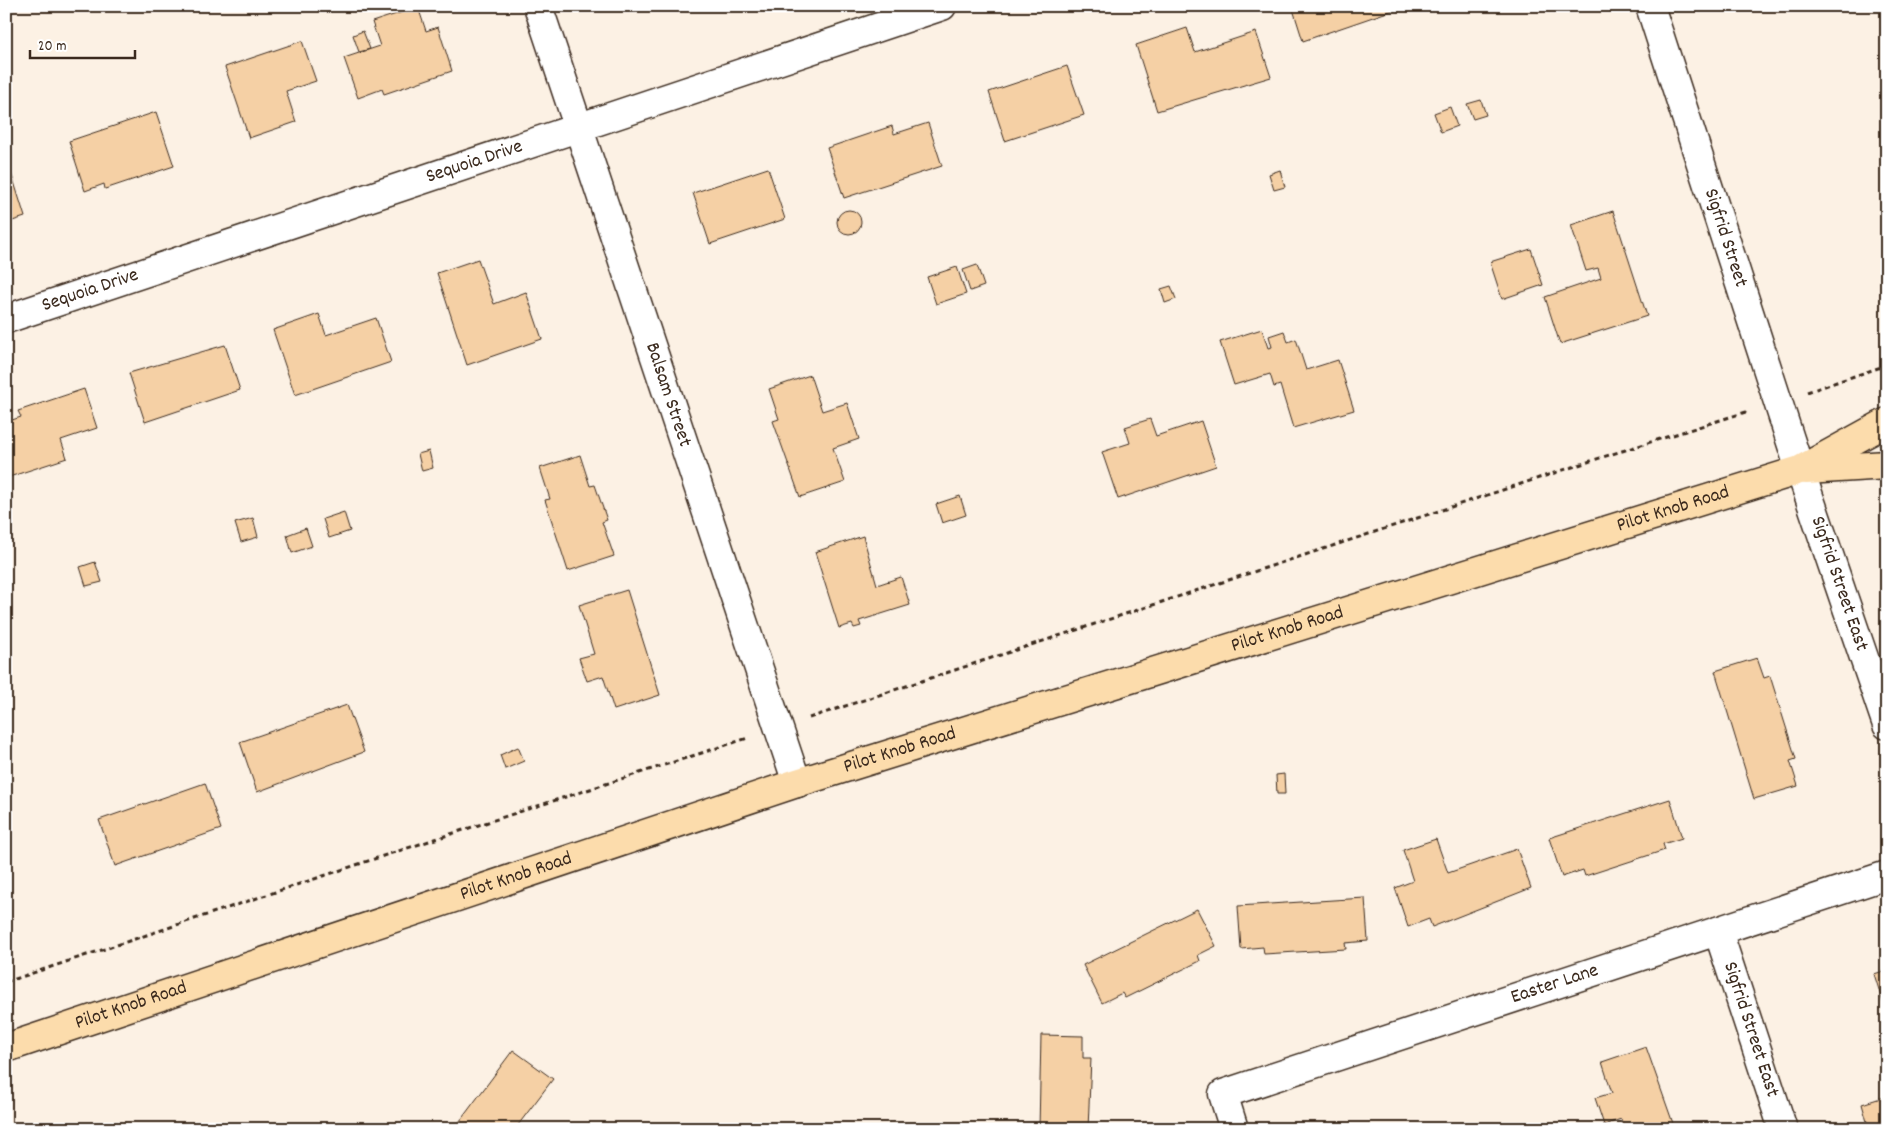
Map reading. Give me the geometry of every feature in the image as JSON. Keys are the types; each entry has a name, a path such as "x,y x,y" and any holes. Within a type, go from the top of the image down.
{"main road":[{"name":"Pilot Knob Road","path":"6,1048 797,784 1800,470 1887,422"},
{"name":"Pilot Knob Road","path":"1800,470 1887,465"}],"street":[{"name":"Balsam Street","path":"538,6 797,784"},
{"name":"Sequoia Drive","path":"6,319 942,6"},
{"name":"Sigfrid Street","path":"1650,6 1800,470"},
{"name":"Sigfrid Street East","path":"1800,470 1887,725"},
{"name":"Easter Lane","path":"1234,1129 1223,1094 1887,876"},
{"name":"Sigfrid Street East","path":"1718,931 1783,1129"}],"path":[{"path":"6,982 390,854 1887,365"}],"building":[{"path":"1292,6 1402,6 1402,7 1303,41"},
{"path":"418,7 426,31 438,27 452,71 384,94 382,89 358,98 344,58 380,46 372,22"},
{"path":"1187,28 1195,52 1256,32 1271,77 1157,111 1136,45"},
{"path":"363,31 370,49 359,52 353,35"},
{"path":"302,41 316,81 286,91 296,122 249,138 225,67"},
{"path":"1067,66 1084,115 1005,141 989,92"},
{"path":"1481,100 1486,115 1473,119 1467,104"},
{"path":"1450,107 1457,126 1441,132 1434,113"},
{"path":"156,112 174,166 105,189 104,184 85,191 69,141"},
{"path":"928,123 942,166 844,198 827,148 892,126 894,134"},
{"path":"9,166 25,217 6,223 6,167"},
{"path":"768,168 785,219 710,244 693,193"},
{"path":"1280,170 1285,187 1274,190 1269,174"},
{"path":"849,210 854,211 860,217 860,227 854,233 849,234 844,233 838,227 837,222 838,217 844,211"},
{"path":"1613,211 1647,316 1560,344 1545,297 1601,278 1598,268 1586,271 1571,225"},
{"path":"1531,249 1543,285 1502,299 1490,262"},
{"path":"478,259 494,304 526,292 542,339 467,365 437,273"},
{"path":"977,265 984,286 970,291 963,270"},
{"path":"957,267 966,294 936,304 927,277"},
{"path":"1171,286 1176,299 1165,303 1161,289"},
{"path":"319,314 326,335 376,318 391,362 295,395 273,330"},
{"path":"1262,329 1268,348 1272,347 1269,336 1284,331 1288,342 1296,339 1306,370 1338,360 1354,410 1293,428 1280,385 1274,387 1270,374 1234,385 1220,342"},
{"path":"225,345 240,390 145,422 129,373"},
{"path":"810,375 822,411 847,403 859,439 833,448 845,482 800,497 773,421 779,419 769,389"},
{"path":"84,389 97,428 61,440 67,458 6,478 6,422 21,417 18,411"},
{"path":"1150,419 1156,436 1201,421 1216,466 1118,499 1102,452 1130,443 1125,427"},
{"path":"429,451 433,468 422,471 418,454"},
{"path":"580,455 590,486 595,485 607,520 602,522 614,556 568,571 545,500 550,499 540,468"},
{"path":"960,496 966,515 942,523 936,504"},
{"path":"344,512 350,531 329,538 323,519"},
{"path":"253,518 258,537 241,542 235,523"},
{"path":"306,528 312,546 292,553 287,535"},
{"path":"863,536 877,585 901,577 910,605 859,621 861,626 854,628 852,624 839,628 815,552"},
{"path":"95,562 102,582 86,586 80,567"},
{"path":"627,590 660,695 614,710 603,676 587,681 579,658 594,654 579,605"},
{"path":"1757,658 1764,678 1770,676 1796,759 1790,761 1798,786 1754,799 1715,671"},
{"path":"347,705 364,752 257,792 240,742"},
{"path":"518,747 524,761 505,769 500,755"},
{"path":"1284,774 1285,794 1277,794 1276,775"},
{"path":"205,783 221,829 115,866 99,820"},
{"path":"1670,799 1682,838 1663,844 1665,850 1585,876 1583,870 1562,877 1549,838"},
{"path":"1436,839 1448,873 1517,849 1531,888 1432,927 1429,919 1408,927 1395,888 1413,881 1403,850"},
{"path":"1365,898 1368,941 1345,943 1346,949 1264,954 1263,947 1241,949 1238,906"},
{"path":"1197,909 1216,946 1198,955 1200,961 1125,998 1122,993 1102,1003 1083,965"},
{"path":"1887,970 1887,1015 1874,974"},
{"path":"1041,1035 1083,1036 1083,1058 1091,1058 1088,1129 1039,1129"},
{"path":"1646,1047 1675,1129 1624,1129 1621,1119 1604,1125 1595,1098 1612,1093 1602,1062"},
{"path":"513,1050 553,1079 515,1129 454,1129"},
{"path":"1887,1096 1887,1129 1869,1129 1862,1104"}]}
